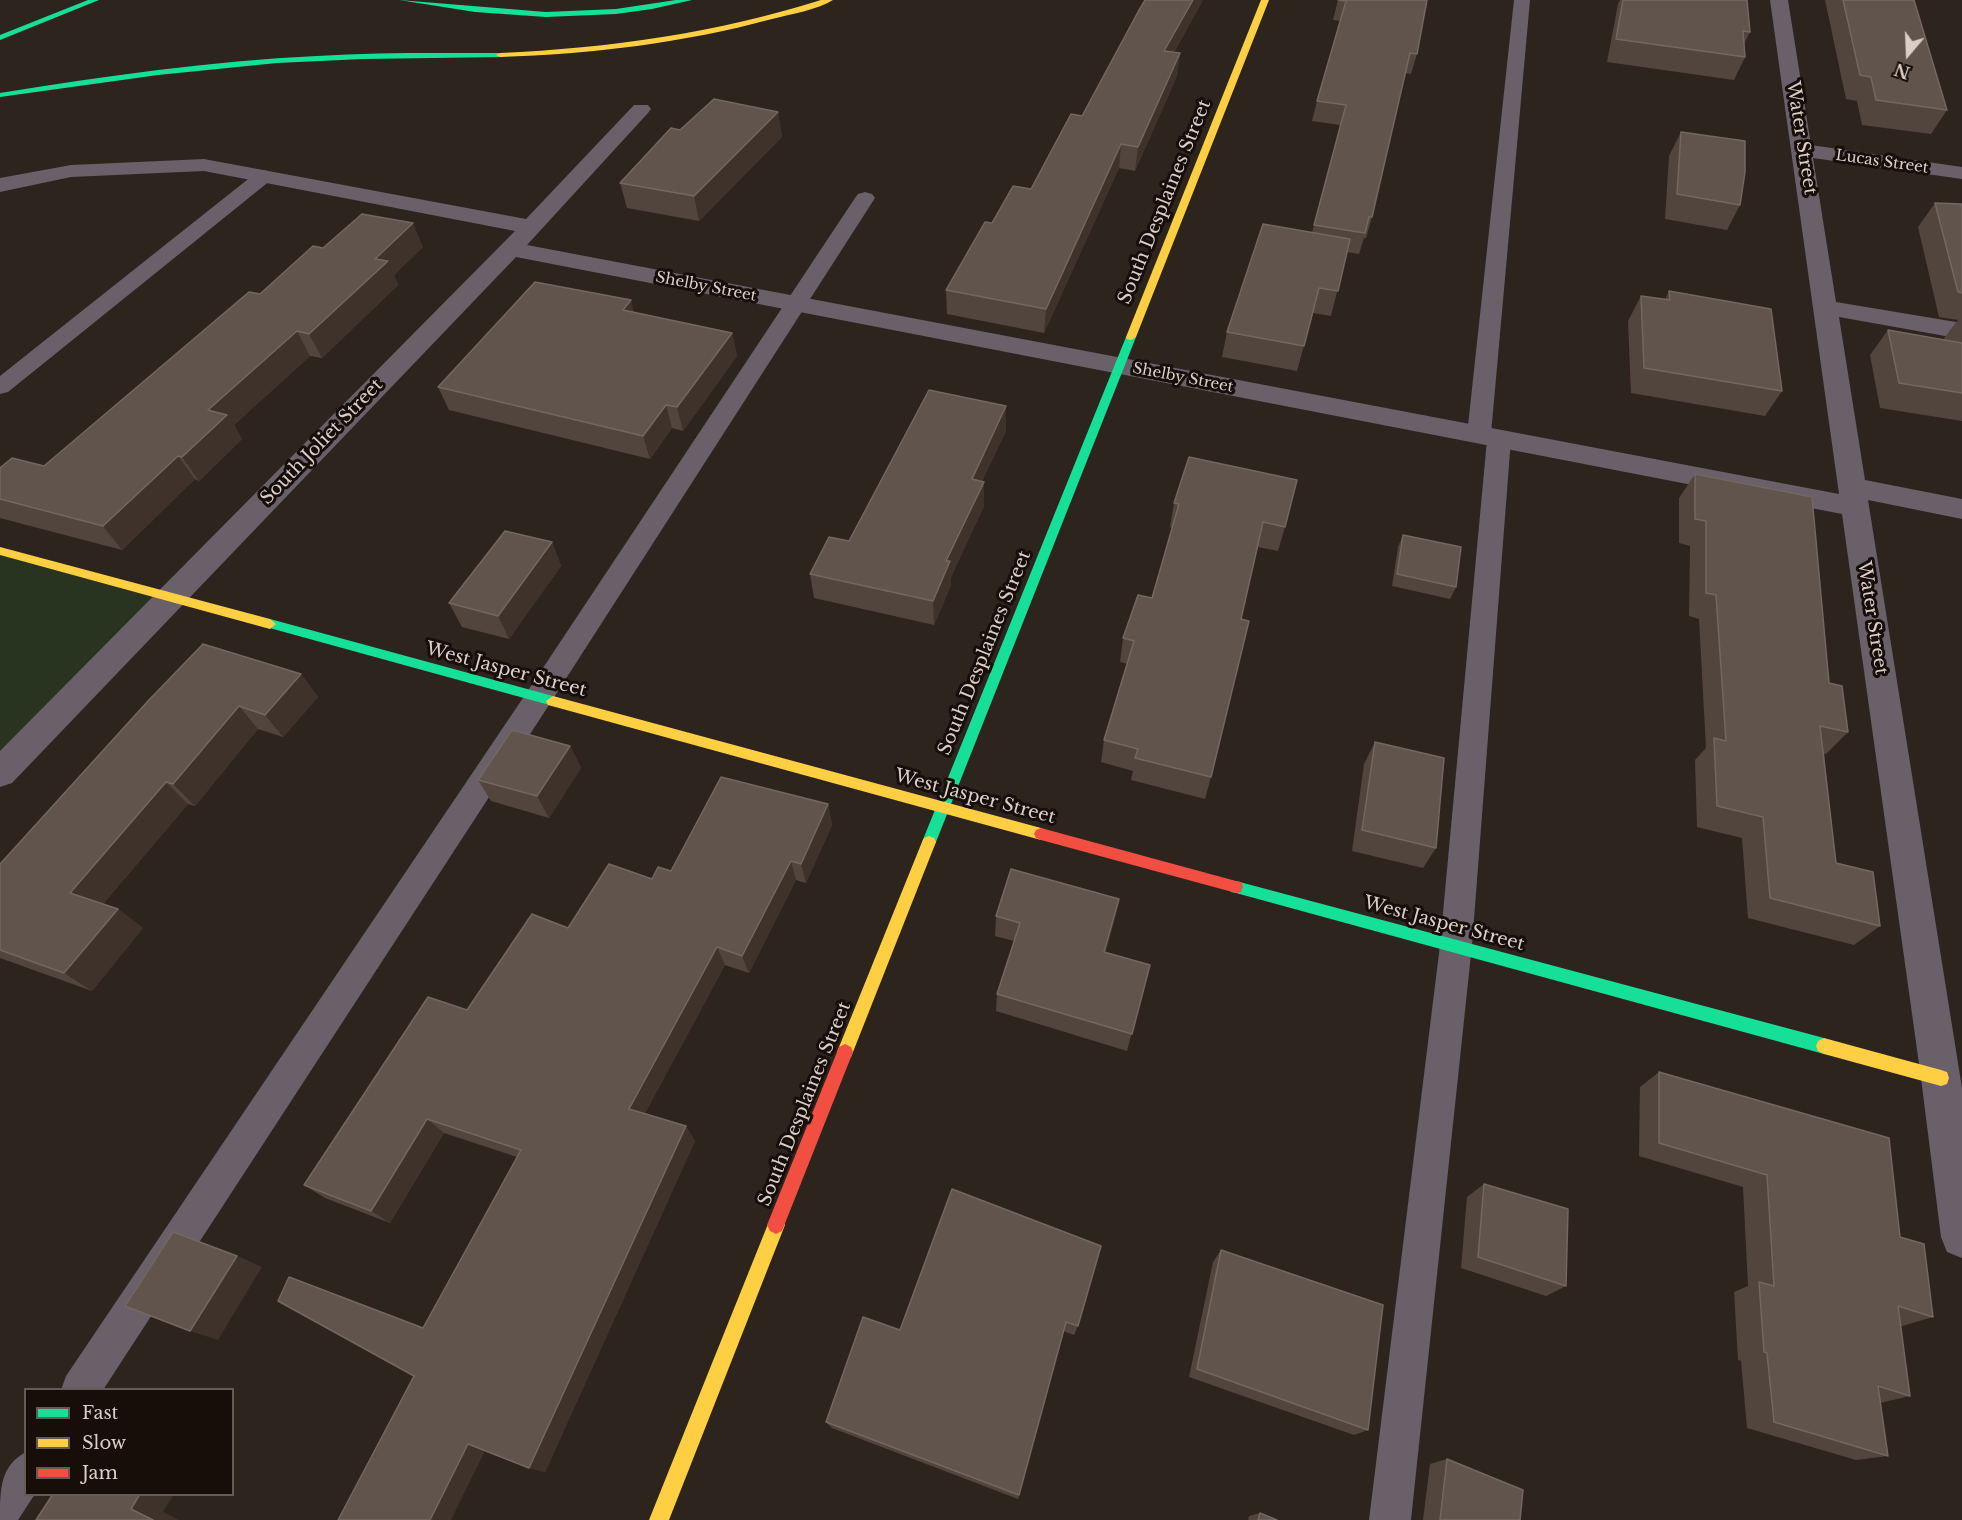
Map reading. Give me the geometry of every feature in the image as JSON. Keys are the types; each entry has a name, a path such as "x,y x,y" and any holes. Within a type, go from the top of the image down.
{"main road":[{"path":"0,38 95,0"},
{"path":"403,0 484,12 560,16 633,11 687,0"},
{"path":"0,95 118,77 216,66 320,58 594,50 657,43 752,25 830,0"},
{"name":"South Desplaines Street","path":"659,1520 1265,0"},
{"name":"West Jasper Street","path":"0,551 1941,1077"}],"street":[{"name":"Water Street","path":"1779,0 1941,1077 1962,1237"},
{"name":"South Joliet Street","path":"0,773 511,249 641,109"},
{"name":"Lucas Street","path":"1803,150 1962,173"},
{"path":"0,185 71,171 204,165 530,227"},
{"name":"Shelby Street","path":"511,249 1489,437 1853,497 1962,509"},
{"path":"1827,308 1962,331"}],"lane":[{"path":"1390,1520 1456,945 1489,437 1522,0"},
{"path":"0,387 264,176"},
{"path":"81,1388 539,697 865,198"},
{"path":"0,1510 24,1475"}],"green space":[{"path":"0,555 163,600 0,766"}],"building":[{"path":"1145,0 1193,0 1164,51 1180,53 1138,147 1121,144 1046,309 946,290 985,222 992,223 1013,186 1031,189 1071,114 1082,116"},
{"path":"1338,0 1427,0 1417,54 1410,53 1372,217 1369,217 1365,233 1314,225 1346,105 1317,101 1346,1"},
{"path":"1623,0 1747,0 1750,32 1743,31 1745,57 1616,39"},
{"path":"1843,0 1914,0 1947,110 1876,100 1871,77 1860,75"},
{"path":"714,99 778,112 694,196 620,183 671,128 680,130"},
{"path":"1681,132 1745,141 1745,172 1740,205 1677,194"},
{"path":"1935,203 1962,204 1962,293 1958,292"},
{"path":"362,214 413,223 375,259 388,261 309,334 297,331 208,410 227,415 182,457 178,456 103,526 0,499 0,468 12,458 44,466 249,292 260,294 313,246 323,248"},
{"path":"1263,224 1350,239 1338,291 1319,288 1304,346 1227,332"},
{"path":"535,282 631,300 623,310 732,333 677,407 666,405 643,436 438,387"},
{"path":"1669,291 1771,309 1782,391 1644,368 1641,296 1670,300"},
{"path":"1888,330 1962,343 1962,393 1899,383"},
{"path":"929,390 1006,406 972,479 984,482 946,561 950,561 933,601 810,574 829,537 849,541"},
{"path":"1189,457 1297,480 1285,527 1263,522 1241,619 1249,621 1211,777 1135,758 1138,749 1104,740 1134,641 1123,638 1138,595 1152,598 1179,504 1174,503"},
{"path":"1695,474 1812,497 1829,683 1842,686 1848,732 1820,726 1836,863 1873,872 1880,926 1770,898 1763,817 1717,806 1714,738 1726,741 1716,595 1706,593 1706,521 1695,519"},
{"path":"505,531 552,542 498,616 449,603"},
{"path":"1403,535 1461,547 1456,587 1397,574"},
{"path":"203,644 301,674 265,715 239,706 173,784 166,782 70,893 118,909 64,973 0,950 0,864"},
{"path":"512,730 570,746 537,796 478,780"},
{"path":"1375,742 1444,758 1436,848 1362,830"},
{"path":"721,777 828,804 801,864 791,861 742,956 717,947 629,1109 686,1126 529,1468 468,1444 430,1520 338,1520 414,1376 278,1301 289,1277 423,1328 521,1150 427,1119 371,1211 304,1185 428,997 467,1010 532,914 568,928 609,864 652,879 658,867 671,871"},
{"path":"1011,869 1119,899 1104,952 1150,965 1132,1034 997,994 1020,923 996,916"},
{"path":"1659,1072 1889,1138 1900,1237 1924,1244 1933,1317 1898,1306 1910,1396 1878,1386 1888,1456 1774,1422 1767,1353 1764,1352 1759,1282 1774,1286 1767,1175 1659,1143"},
{"path":"1484,1184 1568,1209 1566,1286 1478,1257"},
{"path":"952,1189 1101,1246 1078,1326 1066,1322 1019,1495 826,1422 863,1317 900,1330"},
{"path":"173,1232 237,1256 190,1331 125,1306"},
{"path":"1221,1250 1383,1305 1368,1430 1197,1369"},
{"path":"1447,1459 1523,1490 1520,1520 1440,1520"},
{"path":"52,1496 139,1496 131,1509 153,1520 36,1520"},
{"path":"1260,1513 1277,1520 1258,1520"}],"traffic: fast":[{"path":"0,38 95,0"},
{"path":"403,0 475,10 546,14 616,12 688,0"},
{"path":"0,95 158,72 238,64 363,56 500,55"},
{"path":"929,842 1131,337"},
{"path":"270,624 553,701"},
{"path":"1236,887 1824,1046"}],"traffic: slow":[{"path":"500,55 584,50 667,40 789,13 829,0"},
{"path":"1131,337 1265,0"},
{"path":"0,551 270,624"},
{"path":"553,701 1041,834"},
{"path":"845,1052 929,842"},
{"path":"1824,1046 1941,1078"},
{"path":"659,1520 776,1225"}],"traffic: jam":[{"path":"1041,834 1236,887"},
{"path":"776,1225 845,1052"}]}
